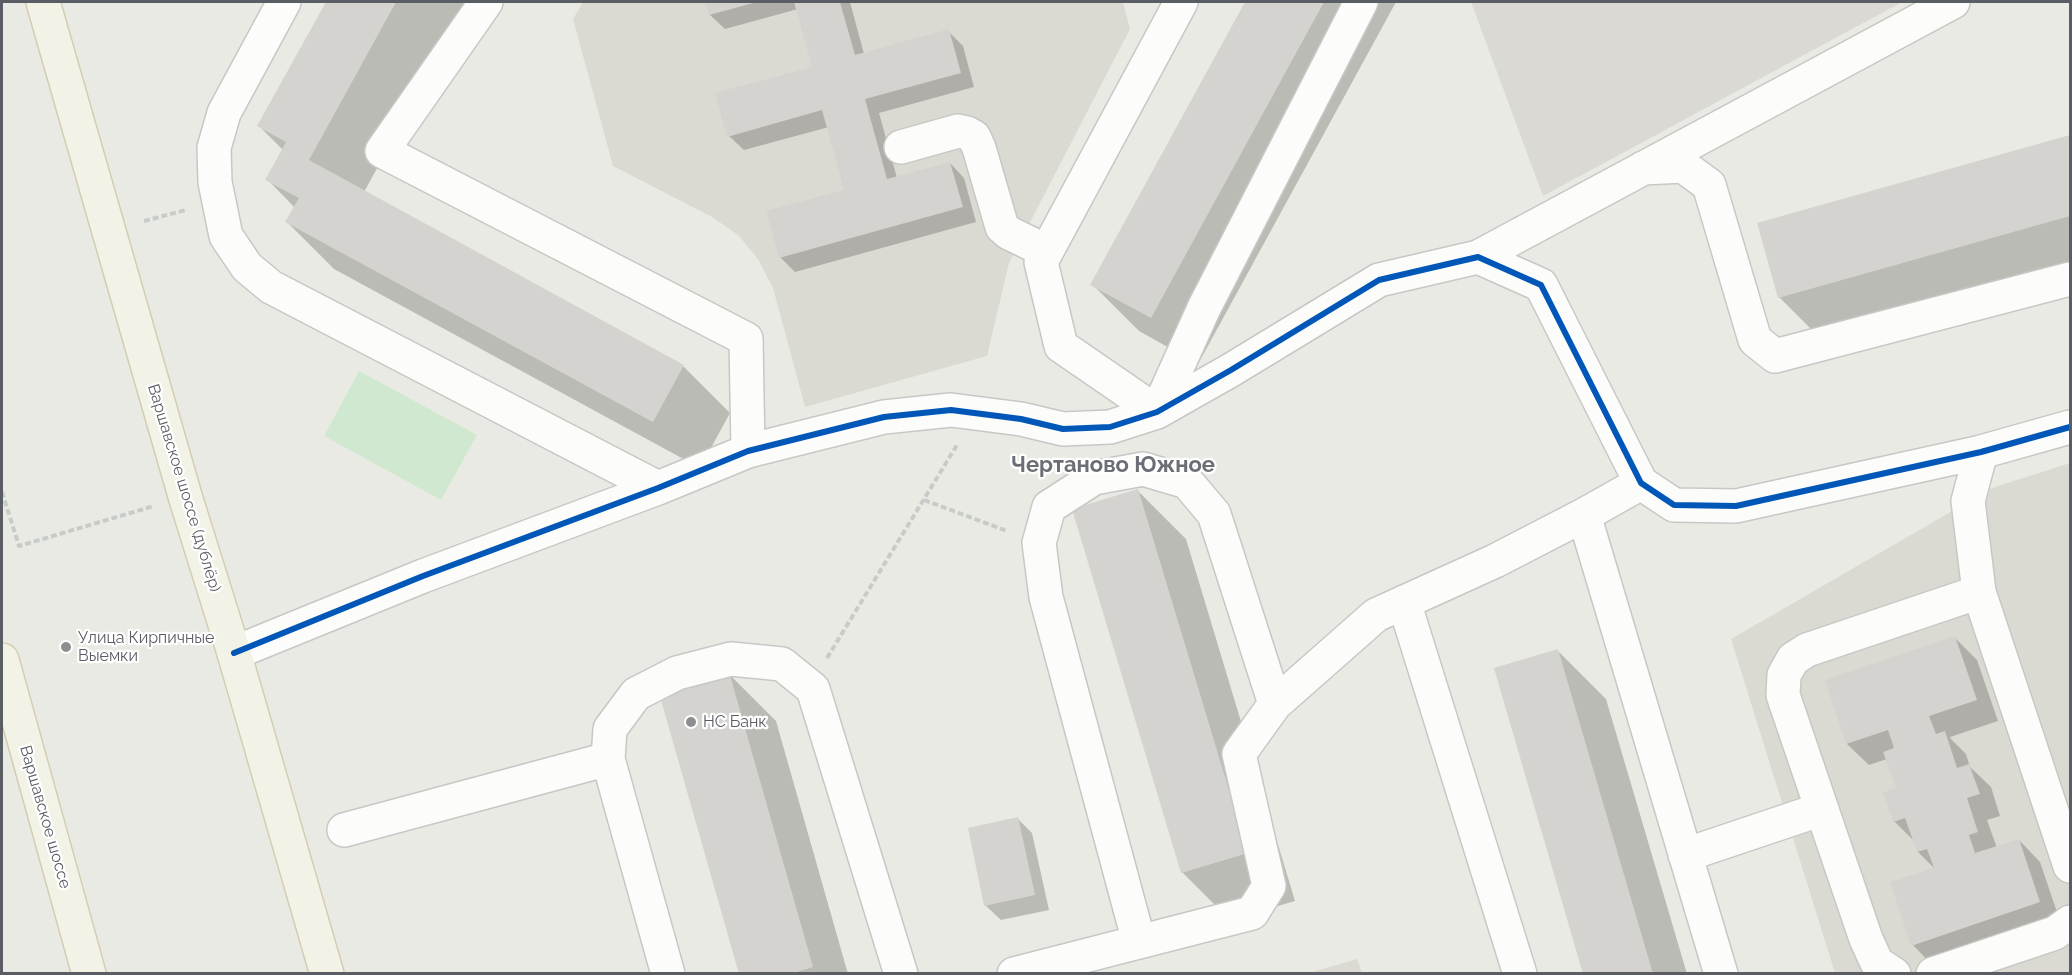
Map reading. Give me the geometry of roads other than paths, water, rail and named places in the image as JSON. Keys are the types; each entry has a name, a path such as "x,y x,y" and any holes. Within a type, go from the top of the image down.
{"main road":[{"name":"Варшавское шоссе (дублёр)","path":"43,2 185,496 234,653 327,974"},
{"name":"Варшавское шоссе","path":"2,660 89,974"}],"street":[{"path":"284,2 224,113 214,148 215,182 226,236 247,267 271,287 658,488"},
{"path":"486,2 382,151 746,339 748,451"},
{"path":"1157,412 1061,346 1041,262 1181,2"},
{"path":"1157,412 1204,308 1361,2"},
{"path":"234,653 423,576 658,488 748,451 884,417 951,410 1021,419 1063,429 1110,427 1157,412 1379,280 1478,257 1953,2"},
{"path":"901,147 958,131 974,137 1002,227 1009,233 1046,251"},
{"path":"1643,168 1683,166 1709,185 1755,340 1775,356 2070,279"},
{"path":"1478,257 1541,285 1641,483 1674,505 1736,506 1981,452 2070,427"},
{"path":"1981,452 1968,501 1979,592 2070,866"},
{"path":"1139,942 1046,597 1039,543 1048,507 1094,478 1143,469 1186,482 1214,514 1275,704"},
{"path":"1014,974 1252,913 1269,886 1239,754 1275,704 1376,615 1495,561 1641,483"},
{"path":"1584,515 1721,974"},
{"path":"1894,974 1877,963 1866,939 1783,695 1784,675 1793,659 1807,650 1979,592"},
{"path":"1404,602 1520,974"},
{"path":"668,974 608,759 610,729 636,694 677,674 731,659 782,664 813,689 901,974"},
{"path":"344,830 608,759"},
{"path":"1685,855 1822,809"},
{"path":"1933,974 2055,933 2070,922"}],"place":[{"name":"Улица Кирпичные Выемки","path":"66,647"},
{"name":"НС Банк","path":"691,722"}],"district":[{"name":"Чертаново Южное","path":"1113,465"}]}
